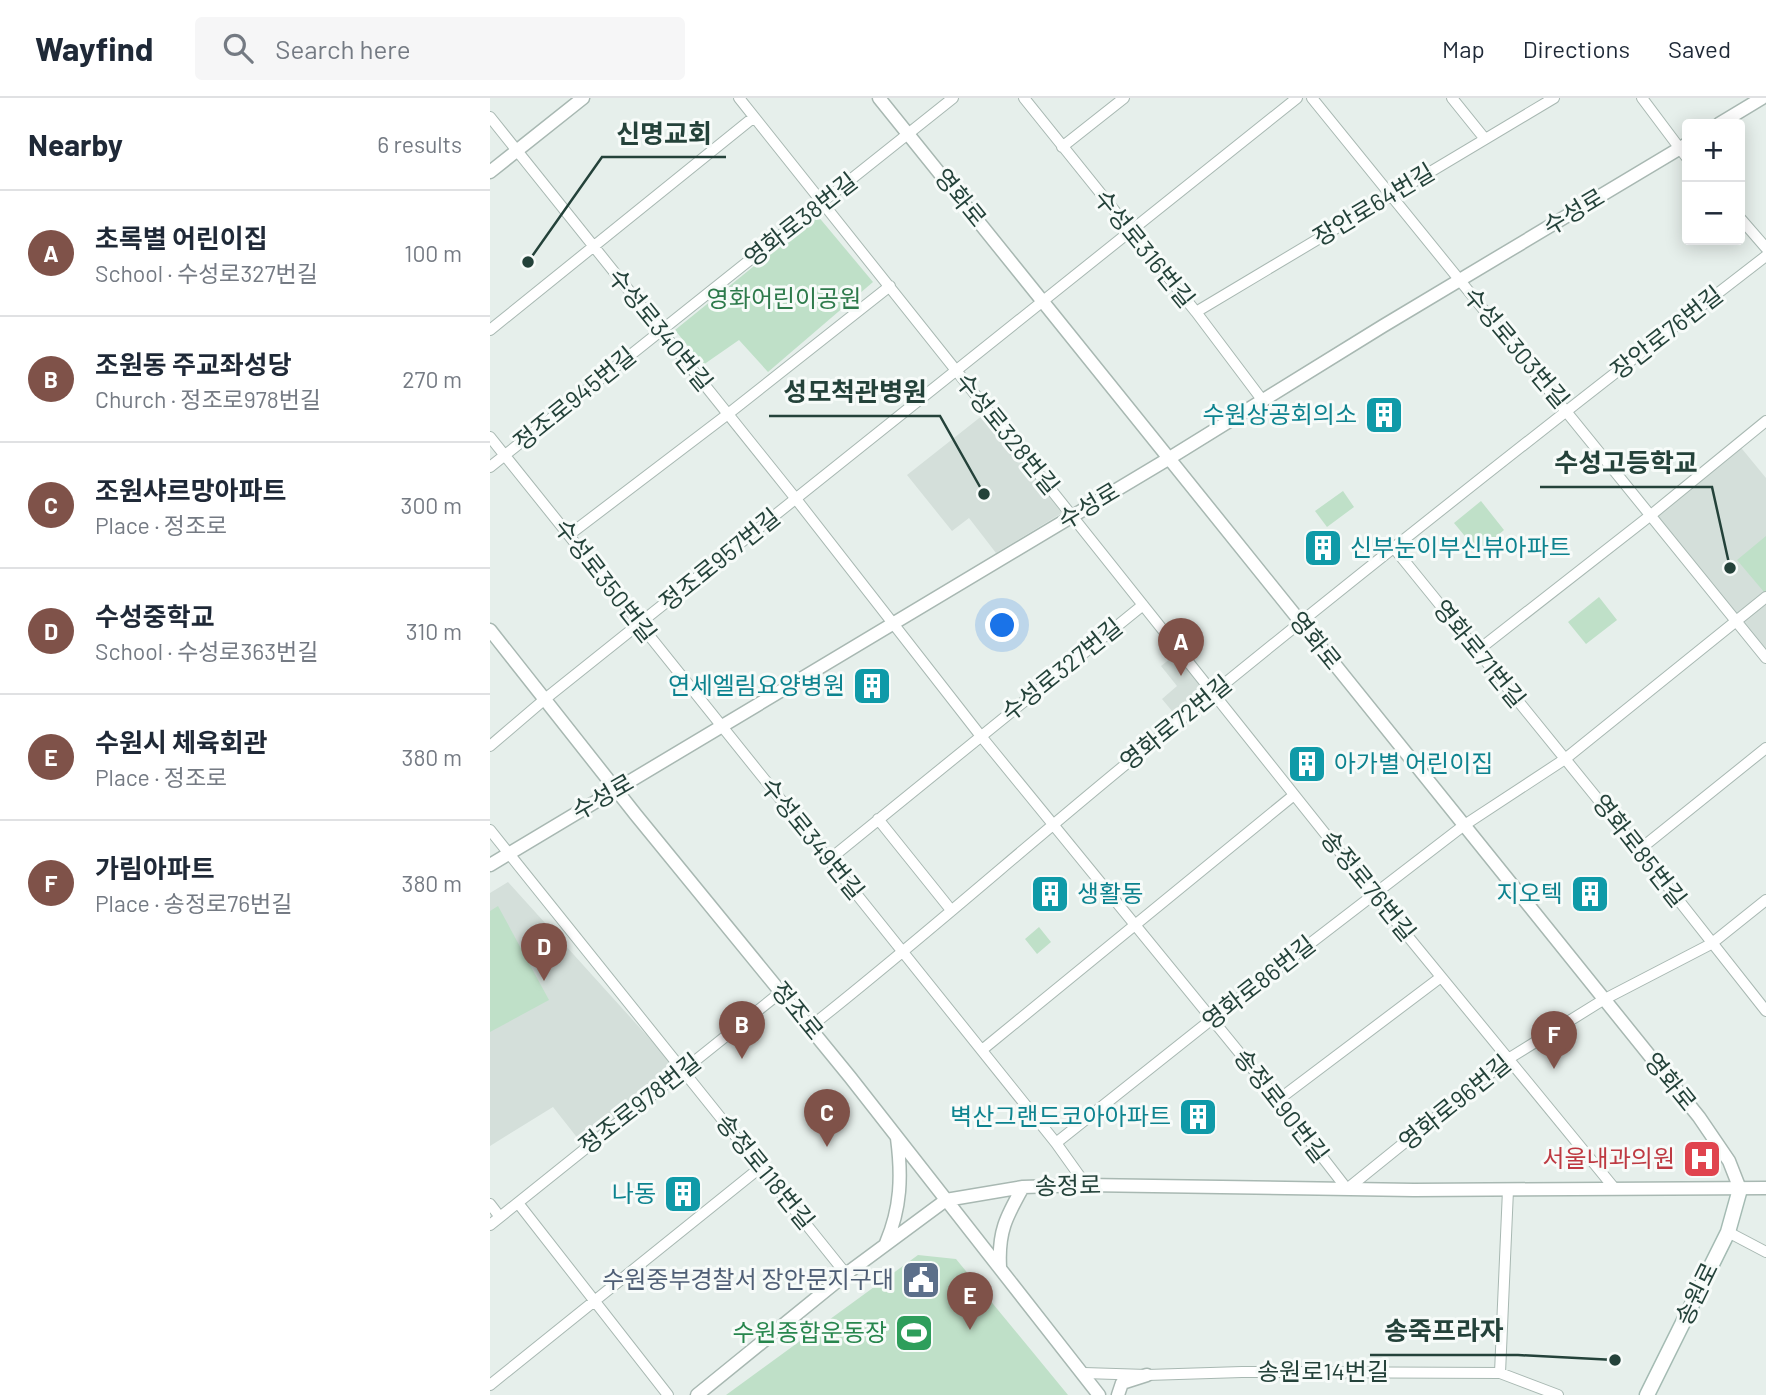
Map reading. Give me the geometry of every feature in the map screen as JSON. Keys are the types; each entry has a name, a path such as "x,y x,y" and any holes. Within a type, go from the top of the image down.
{"main road":[{"name":"송원로","path":"1647,1395 1728,1232 1740,1189"}],"street":[{"path":"490,172 583,98"},
{"name":"수성로328번길","path":"738,98 1073,516"},
{"name":"영화로","path":"879,98 1699,1117 1729,1161 1740,1189"},
{"name":"영화로38번길","path":"661,331 953,98"},
{"name":"수성로316번길","path":"1024,98 1264,401"},
{"path":"1062,147 1124,98"},
{"name":"정조로957번길","path":"490,746 545,699 1297,98"},
{"name":"수성로303번길","path":"1312,98 1766,658"},
{"path":"1452,98 1485,139"},
{"name":"장안로64번길","path":"1196,312 1485,139 1538,102 1553,98"},
{"path":"1643,98 1682,147"},
{"path":"1727,119 1762,98"},
{"name":"수성로340번길","path":"490,117 796,499 980,735"},
{"path":"593,246 754,117"},
{"name":"수성로","path":"490,865 1168,459 1459,280 1682,151"},
{"path":"1745,224 1766,248"},
{"name":"수성로340번길","path":"490,330 593,246"},
{"name":"장안로76번길","path":"1568,412 1766,256"},
{"path":"728,414 890,286"},
{"name":"정조로945번길","path":"490,467 661,331"},
{"path":"1300,621 1568,412"},
{"name":"수성로340번길","path":"569,536 728,414"},
{"path":"1477,650 1651,515 1766,421"},
{"name":"수성로350번길","path":"490,437 720,726"},
{"name":"수성로327번길","path":"1073,516 1213,693"},
{"name":"영화로71번길","path":"1394,548 1565,760"},
{"path":"1463,826 1565,760 1766,597"},
{"name":"수성로327번길","path":"830,859 1143,605"},
{"name":"영화로72번길","path":"810,1027 904,952 1052,824 1300,621"},
{"name":"정조로","path":"490,630 810,1027 1099,1395"},
{"name":"송정로76번길","path":"1213,693 1374,895 1615,1188"},
{"name":"수성로349번길","path":"720,726 830,859 1056,1143 1086,1185"},
{"name":"송정로90번길","path":"980,735 1278,1100 1346,1189"},
{"path":"1639,850 1766,748"},
{"name":"영화로85번길","path":"1565,760 1766,1011"},
{"path":"982,1050 1294,795"},
{"path":"878,819 951,910"},
{"name":"영화로86번길","path":"1056,1143 1463,826"},
{"name":"송정로118번길","path":"490,830 846,1274"},
{"name":"영화로96번길","path":"1346,1189 1508,1059 1603,1000 1711,944 1766,901"},
{"path":"1278,1100 1441,977"},
{"name":"정조로978번길","path":"490,1225 781,992"},
{"path":"886,1244 898,1209 901,1189 897,1138"},
{"path":"490,1385 761,1167"},
{"name":"송정로","path":"697,1395 846,1274 946,1200 1023,1187 1086,1185 1508,1190 1766,1188"},
{"path":"1000,1268 999,1246 1005,1218 1023,1187"},
{"path":"1500,1373 1508,1190"},
{"path":"518,1203 668,1395"},
{"path":"490,1204 500,1217"},
{"path":"1728,1232 1766,1252"},
{"name":"송원로14번길","path":"1084,1373 1500,1373 1558,1395"},
{"path":"1118,1395 1122,1383 1147,1375"}],"shaded area":[{"path":"983,415 1062,513 996,553 969,518 952,531 907,475"},
{"path":"1738,444 1766,478 1766,658 1651,515"},
{"path":"1176,654 1207,693 1177,717 1162,699 1177,686 1161,666"},
{"path":"508,882 678,1070 583,1145 553,1107 490,1146 490,893"}],"green space":[{"name":"영화어린이공원","path":"817,215 873,282 768,372 739,340 703,365 675,330"},
{"path":"1343,491 1354,507 1327,527 1315,511"},
{"path":"1481,501 1504,530 1478,552 1454,523"},
{"path":"1766,536 1766,591 1764,592 1737,560"},
{"path":"1599,597 1617,620 1586,644 1568,622"},
{"path":"498,906 549,1000 490,1032 490,911"},
{"path":"1039,927 1051,942 1037,954 1025,939"},
{"name":"수원종합운동장","path":"918,1255 956,1259 1068,1395 726,1395"}],"place":[{"name":"신명교회","path":"528,262"},
{"name":"수원상공회의소","path":"1384,415"},
{"name":"성모척관병원","path":"984,494"},
{"name":"신부눈이부신뷰아파트","path":"1323,548"},
{"name":"수성고등학교","path":"1730,568"},
{"name":"초록별 어린이집","path":"1181,676"},
{"name":"연세엘림요양병원","path":"872,686"},
{"name":"아가별 어린이집","path":"1307,764"},
{"name":"생활동","path":"1050,894"},
{"name":"지오텍","path":"1590,894"},
{"name":"수성중학교","path":"544,981"},
{"name":"조원동 주교좌성당","path":"742,1059"},
{"name":"가림아파트","path":"1554,1069"},
{"name":"벽산그랜드코아아파트","path":"1198,1117"},
{"name":"조원샤르망아파트","path":"827,1147"},
{"name":"서울내과의원","path":"1702,1159"},
{"name":"나동","path":"683,1194"},
{"name":"수원중부경찰서 장안문지구대","path":"921,1280"},
{"name":"수원시 체육회관","path":"970,1330"},
{"name":"수원종합운동장","path":"914,1333"},
{"name":"송죽프라자","path":"1615,1360"}]}
